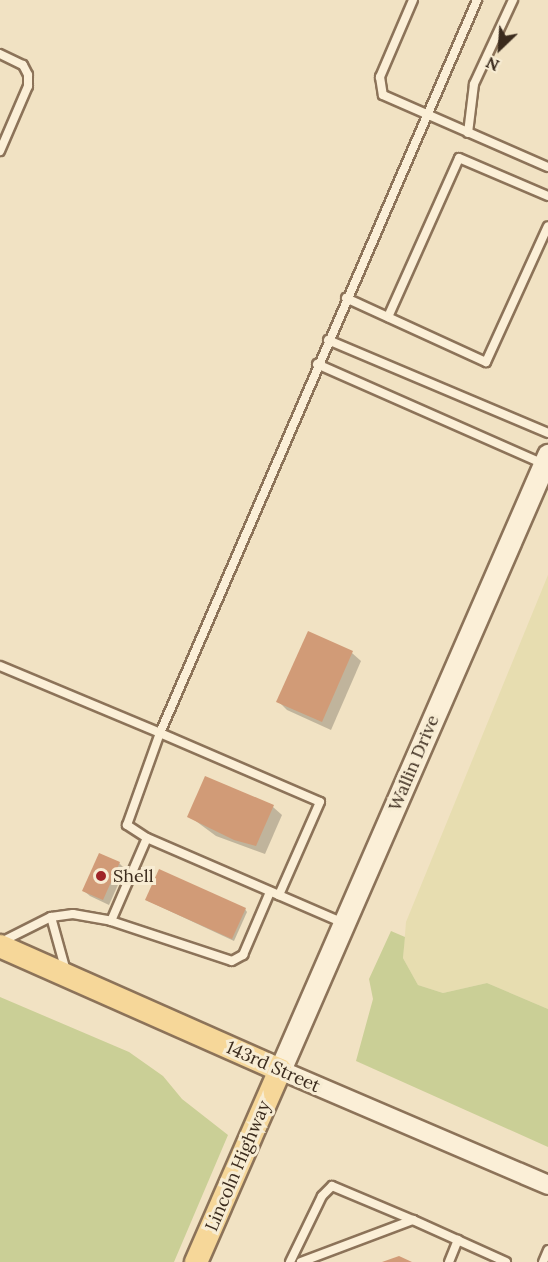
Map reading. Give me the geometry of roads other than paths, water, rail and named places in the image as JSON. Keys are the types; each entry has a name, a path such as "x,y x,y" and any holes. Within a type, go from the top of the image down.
{"main road":[{"name":"Wallin Drive","path":"280,1070 546,460"},
{"name":"143rd Street","path":"0,944 280,1070"},
{"name":"Lincoln Highway","path":"196,1262 280,1070"}],"street":[{"name":"143rd Street","path":"280,1070 548,1185"}],"lane":[{"path":"413,0 380,76 383,95 426,116 548,167"},
{"path":"345,924 147,838 127,825 160,733 317,364 477,0"},
{"path":"468,133 474,84 513,0"},
{"path":"0,54 23,65 28,75 28,86 0,151"},
{"path":"388,317 459,158 548,195"},
{"path":"346,298 486,362 548,226"},
{"path":"328,340 548,433"},
{"path":"317,364 546,460"},
{"path":"0,666 320,802 279,895"},
{"path":"111,921 147,838"},
{"path":"0,944 51,917 73,914 111,921 232,961 243,955 270,892"},
{"path":"51,917 68,976"},
{"path":"290,1262 322,1196 332,1186 506,1262"},
{"path":"301,1262 412,1220"},
{"path":"449,1262 458,1240"},
{"path":"543,1262 548,1250"}],"place":[{"name":"Shell","path":"101,876"}]}
